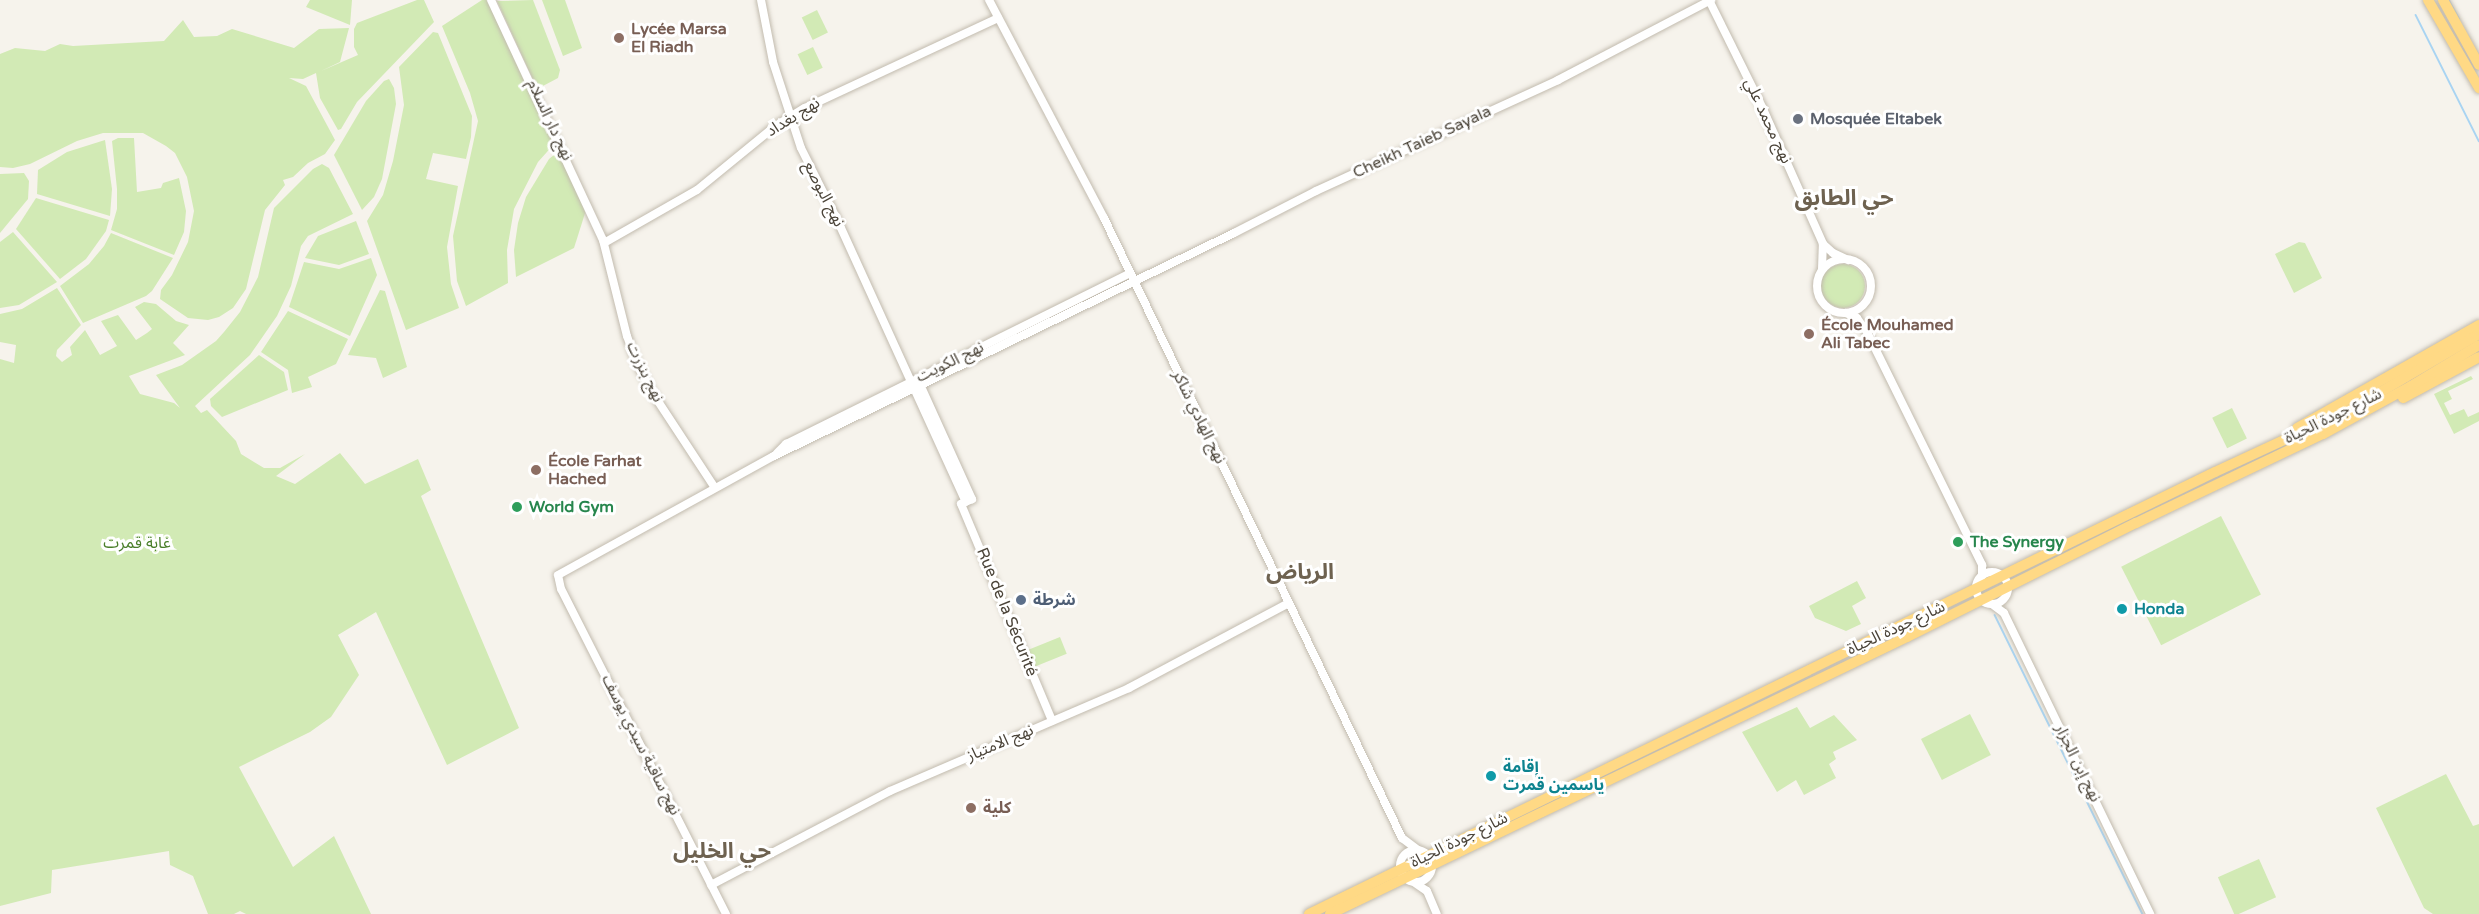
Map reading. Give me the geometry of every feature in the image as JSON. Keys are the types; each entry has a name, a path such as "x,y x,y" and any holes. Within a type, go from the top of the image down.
{"highway":[{"path":"2428,0 2478,87"},
{"path":"2443,0 2479,65"},
{"path":"2224,468 2249,450 2301,426 2479,325"},
{"name":"شارع جودة الحياة","path":"1427,861 1988,602 2167,507 2324,434 2466,348 2479,334"},
{"name":"شارع جودة الحياة","path":"1329,914 1405,872 2002,576 2355,407 2466,348 2479,345"},
{"path":"2324,434 2416,392 2479,357"},
{"name":"شارع جودة الحياة","path":"1309,914 1405,872"}],"street":[{"name":"نهج دار السلام","path":"491,0 561,144 604,243"},
{"name":"نهج البوصع","path":"761,0 773,62 809,166 831,207 904,365 915,382"},
{"name":"نهج الهادي شاكر","path":"988,0 1081,174 1130,273 1402,838"},
{"name":"نهج محمد علي","path":"1710,0 1763,109 1823,244"},
{"name":"Cheikh Taieb Sayala","path":"1134,282 1316,191 1558,80 1710,0"},
{"name":"نهج بغداد","path":"604,243 697,190 774,127 791,117 840,90 998,18"},
{"name":"نهج بنزرت","path":"604,243 627,336 636,361 650,389 716,488"},
{"path":"1823,244 1833,253 1859,264 1868,274 1871,288 1864,316 1868,334"},
{"path":"1823,244 1821,272 1816,287 1822,302 1830,310 1857,318 1868,334 1982,565 2002,576 2007,591 2004,613 1988,602 1977,589 1982,576 1982,565"},
{"path":"1821,272 1832,262 1848,260"},
{"name":"نهج الكويت","path":"915,382 1130,273"},
{"name":"نهج الكويت","path":"558,575 774,456 786,444 1134,282"},
{"path":"1846,313 1857,310 1868,297"},
{"name":"Rue de la Sécurité","path":"915,382 966,501 1052,721"},
{"path":"1982,576 1991,572"},
{"name":"نهج ساقية سيدي يوسف","path":"558,575 561,590 726,914"},
{"name":"نهج الامتياز","path":"711,885 890,791 1167,669 1289,603"},
{"name":"نهج إبن الجزار","path":"2004,613 2150,914"},
{"path":"1402,838 1427,861 1427,891 1437,914"},
{"path":"1402,838 1405,872 1427,891"},
{"path":"1405,872 1423,881 1427,861"}],"green space":[{"path":"310,0 352,0 350,25 306,7"},
{"path":"417,0 424,0 434,22 357,102 341,129 338,130 320,98 316,73 303,79 289,78 306,86 335,140 325,154 308,163 293,177 283,180 285,185 265,210 246,289 233,308 219,317 208,320 188,318 160,299 161,290 172,275 188,242 194,211 187,177 175,153 166,146 143,133 103,133 77,141 30,164 13,168 0,167 0,54 15,48 45,51 60,44 73,46 164,41 183,20 194,37 217,36 232,29 294,48 319,29 349,28 340,62 321,71 358,55 354,47 354,29 357,23"},
{"path":"482,0 487,0 555,143 538,162 514,209 507,250 508,283 466,306 457,281 453,236 478,121 470,93 442,26"},
{"path":"533,0 560,70 558,78 541,87 536,86 497,1"},
{"path":"542,0 565,0 582,48 563,56"},
{"path":"817,10 828,32 813,40 802,17"},
{"path":"433,32 438,33 472,116 471,137 466,159 433,153 426,179 458,186 447,247 451,284 459,308 406,330 367,221 383,195 393,161 404,105 399,67"},
{"path":"813,47 823,68 807,75 798,54"},
{"path":"389,79 394,88 396,104 382,179 374,197 362,210 334,155 366,101 384,81"},
{"path":"118,138 134,138 137,192 161,188 163,183 179,178 186,211 184,232 174,255 111,230 117,209 112,141"},
{"path":"105,140 112,189 110,216 37,194 38,170 67,152"},
{"path":"560,150 587,207 574,248 516,277 514,250 518,223 526,197 549,159"},
{"name":"غابة قمرت","path":"322,164 329,168 353,214 308,236 301,246 291,286 277,316 250,355 195,406 201,413 207,410 236,441 241,454 264,468 280,468 305,454 276,476 295,484 340,453 365,484 418,459 431,490 421,496 519,728 447,765 376,612 338,635 359,675 331,717 310,732 239,767 293,867 334,836 371,914 246,914 240,911 234,914 208,914 193,876 170,865 169,851 52,870 51,893 0,906 0,359 14,363 16,345 0,342 0,314 22,309 57,288 81,325 57,350 56,356 62,362 72,355 70,347 85,330 100,355 117,346 101,321 118,315 136,340 152,329 135,307 144,302 156,304 176,321 189,325 173,343 185,355 129,376 140,394 174,403 180,408 156,375 182,365 216,341 240,312 258,277 274,208 313,169"},
{"path":"24,173 29,181 28,199 0,233 0,174"},
{"path":"36,198 109,220 106,231 86,259 60,279 16,229"},
{"path":"356,221 369,254 339,265 305,258 318,236"},
{"path":"13,232 57,282 19,305 0,308 0,242"},
{"path":"111,233 173,258 152,291 146,296 83,323 60,286 89,264 104,246"},
{"path":"2299,242 2305,243 2322,278 2294,293 2275,254"},
{"path":"371,258 377,275 350,336 289,307 304,262 339,269"},
{"path":"1843,264 1852,265 1859,270 1864,277 1864,295 1859,302 1852,307 1843,308 1834,307 1827,302 1822,295 1821,286 1822,277 1827,270 1834,265"},
{"path":"380,290 385,291 407,367 383,378 376,358 348,355"},
{"path":"288,311 348,339 336,364 308,377 312,387 292,393 288,370 261,352"},
{"path":"259,355 284,372 288,390 222,417 211,406 210,399"},
{"path":"2471,376 2473,379 2448,391 2452,399 2444,403 2450,415 2464,409 2468,417 2479,412 2479,421 2454,434 2434,394"},
{"path":"2232,408 2247,439 2227,448 2212,418"},
{"path":"2221,516 2261,594 2161,645 2121,567"},
{"path":"1857,581 1866,598 1852,606 1861,624 1846,631 1815,618 1809,606"},
{"path":"1060,637 1067,654 1035,666 1028,650"},
{"path":"1797,707 1810,728 1834,715 1857,740 1833,752 1836,759 1829,764 1836,778 1804,795 1796,780 1777,792 1742,732"},
{"path":"1970,714 1991,755 1942,780 1921,739"},
{"path":"2446,774 2473,826 2479,824 2479,914 2433,914 2424,908 2376,808"},
{"path":"2259,859 2276,897 2234,914 2218,877"}],"waterway":[{"path":"2449,0 2459,18"},
{"path":"2416,15 2479,141"},
{"path":"1995,615 2143,914"}],"place":[{"name":"Lycée Marsa El Riadh","path":"619,38"},
{"name":"Mosquée Eltabek","path":"1798,119"},
{"name":"École Mouhamed Ali Tabec","path":"1809,334"},
{"name":"École Farhat Hached","path":"536,470"},
{"name":"World Gym","path":"517,507"},
{"name":"The Synergy","path":"1958,542"},
{"name":"شرطة","path":"1021,600"},
{"name":"Honda","path":"2122,609"},
{"name":"إقامة ياسمين قمرت","path":"1491,776"},
{"name":"كلية","path":"971,808"}],"district":[{"name":"حي الطابق","path":"1844,199"},
{"name":"الرياض","path":"1300,573"},
{"name":"حي الخليل","path":"722,852"}]}
